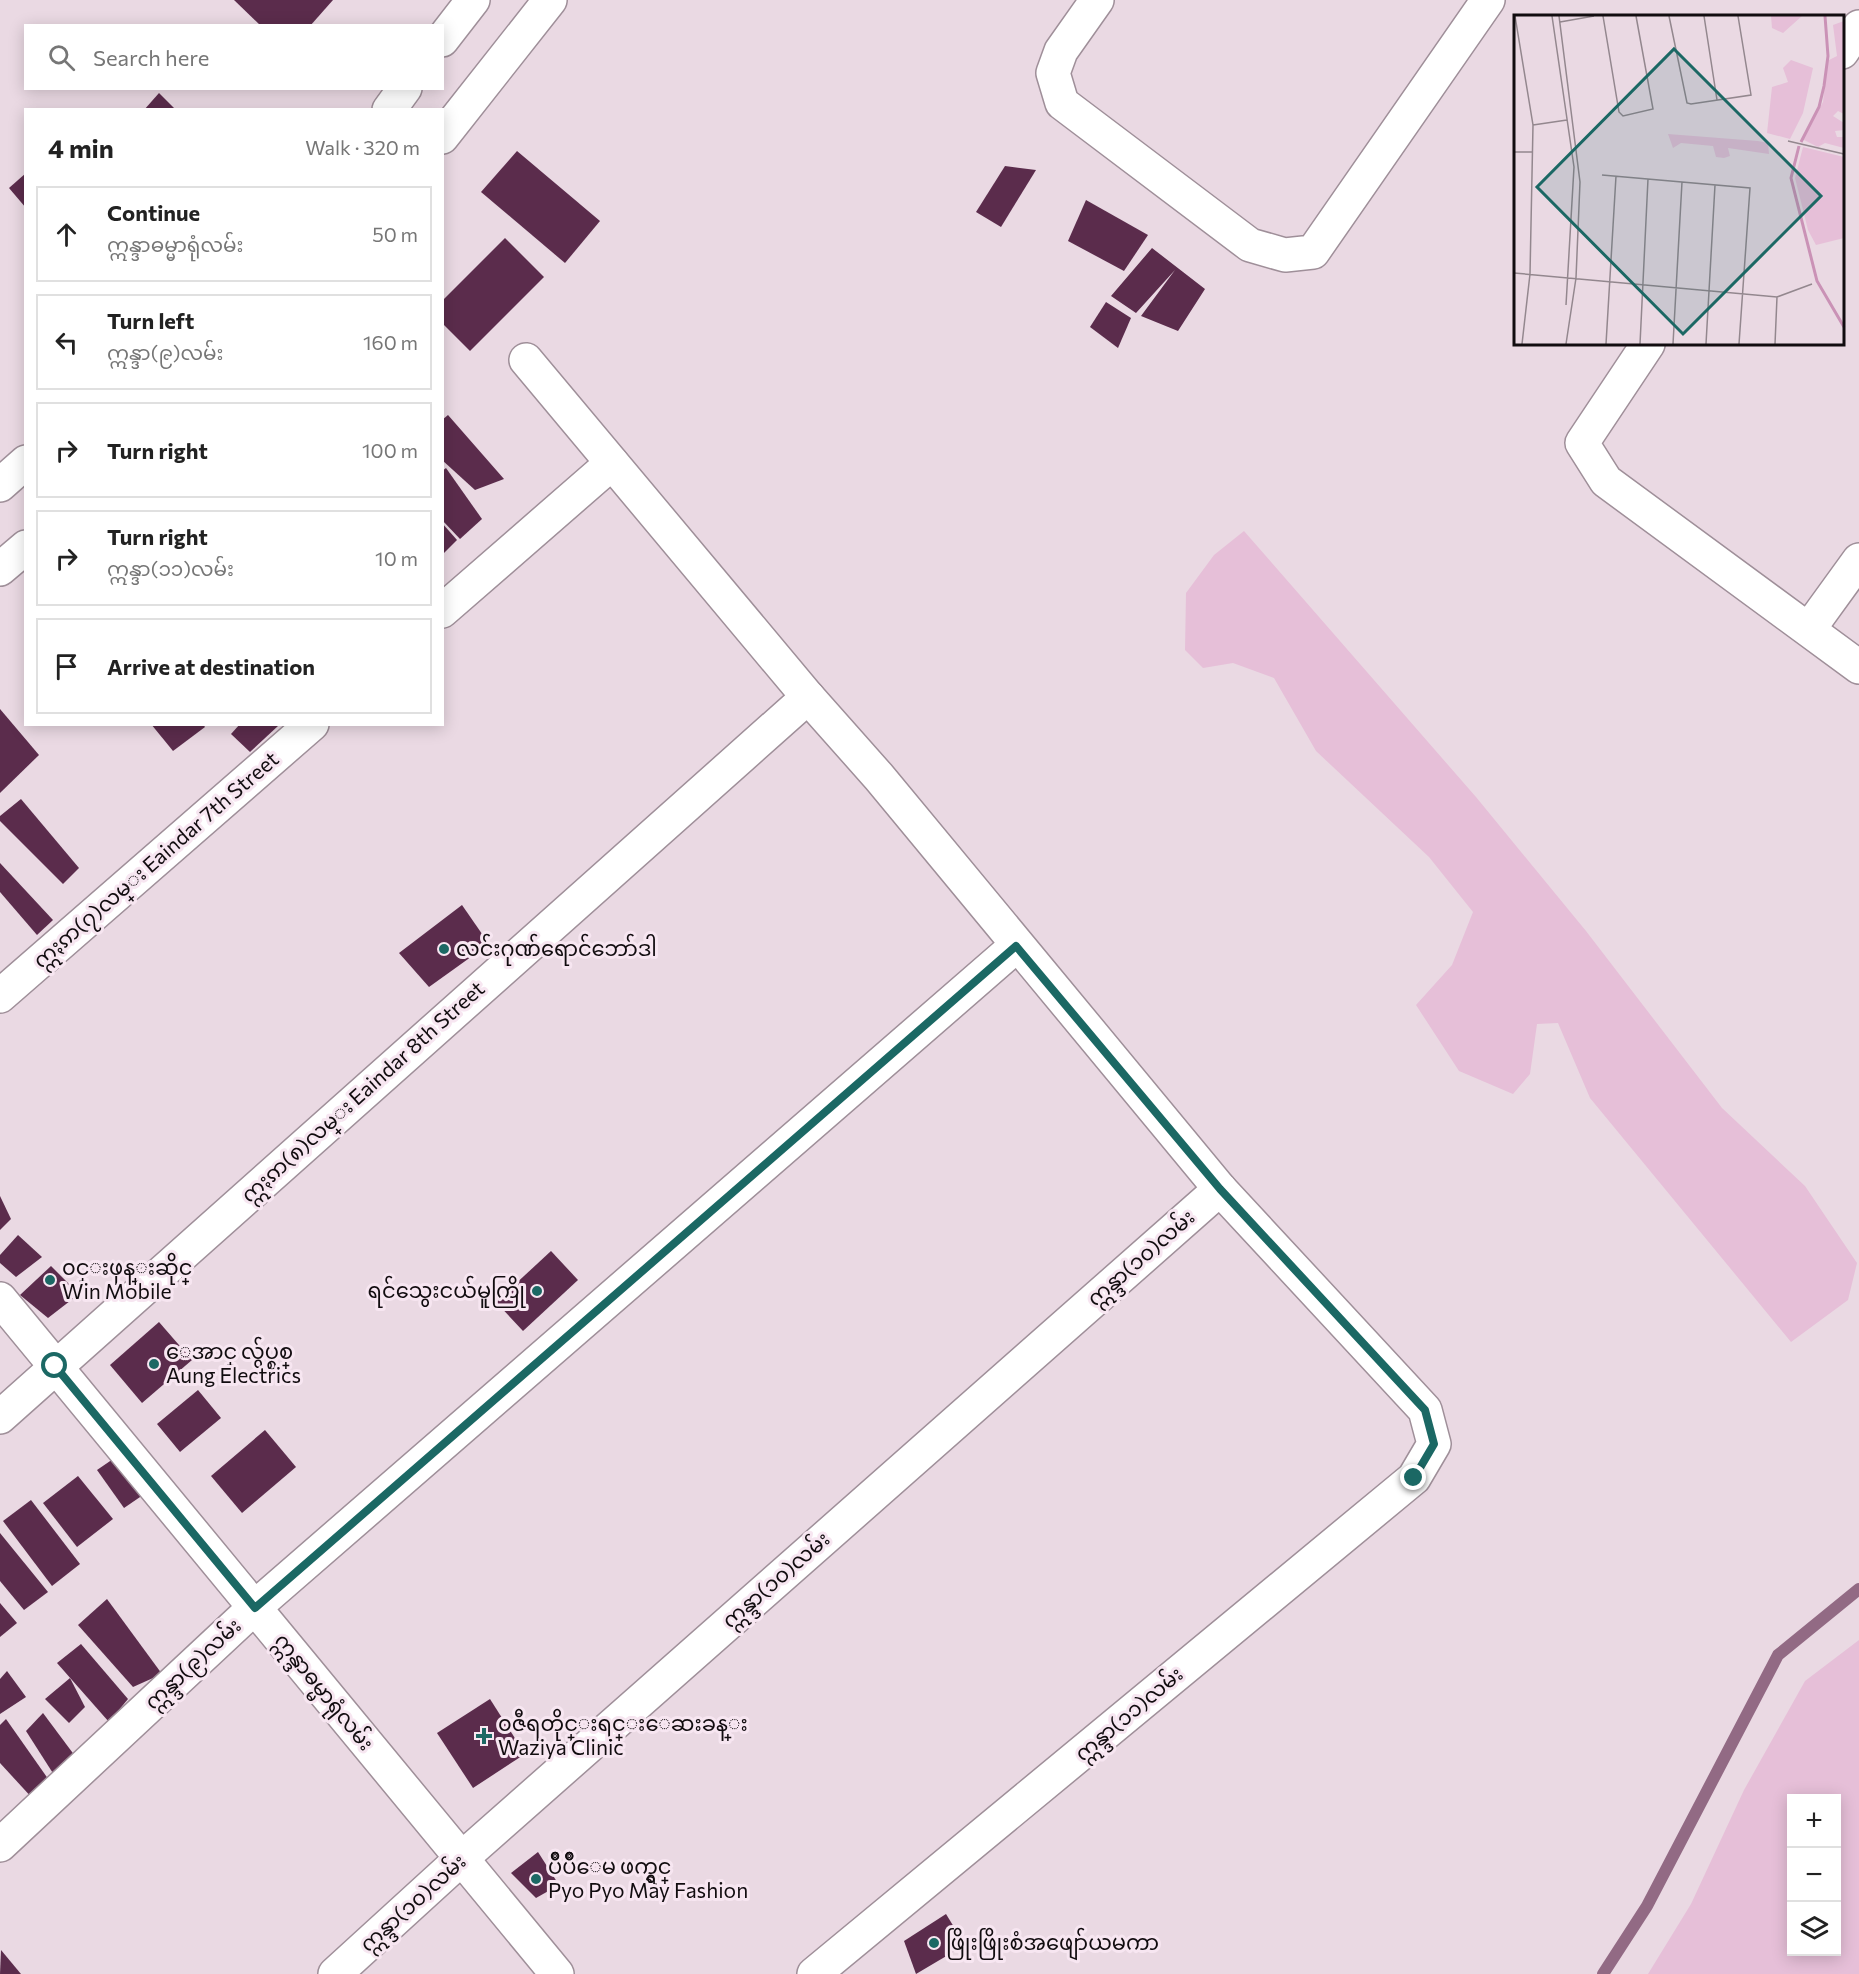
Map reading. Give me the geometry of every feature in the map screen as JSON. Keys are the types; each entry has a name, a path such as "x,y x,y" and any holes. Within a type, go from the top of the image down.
{"street":[{"path":"444,37 473,0"},
{"path":"444,134 550,0"},
{"path":"1098,0 1060,51 1053,73 1062,103 1250,245 1285,255 1313,252 1488,0"},
{"path":"1844,49 1859,27"},
{"path":"390,108 404,90"},
{"path":"1647,345 1582,443 1606,481 1859,667"},
{"path":"526,360 808,697 879,777 1016,946 1220,1189"},
{"path":"444,609 612,463"},
{"path":"0,485 24,464"},
{"path":"0,569 24,549"},
{"path":"1809,629 1859,560"},
{"name":"ဣႏၵာ(၈)လမ္း Eaindar 8th Street","path":"0,1417 808,697"},
{"name":"ဣႏၵာ(၇)လမ္း Eaindar 7th Street","path":"0,996 310,726"},
{"name":"ဣန္ဒာ(၉)လမ်း","path":"0,1845 255,1608 1016,946"},
{"name":"ဣန္ဒာ(၁၁)လမ်း","path":"814,1974 1414,1478 1434,1444 1425,1410 1220,1189"},
{"name":"ဣန္ဒာ(၁၀)လမ်း","path":"335,1974 461,1859 1220,1189"},
{"name":"ဣန္ဒာဓမ္မာရုံလမ်း","path":"0,1299 556,1974"}],"shaded area":[{"path":"1244,531 1476,797 1586,931 1722,1108 1805,1186 1857,1263 1848,1300 1791,1342 1590,1098 1558,1023 1537,1024 1530,1074 1513,1094 1459,1071 1416,1005 1452,965 1473,912 1429,857 1316,751 1274,678 1233,663 1203,668 1185,650 1186,593 1214,555"},
{"path":"1859,1640 1859,1974 1648,1974 1691,1904 1744,1790 1805,1681"}],"building":[{"path":"234,0 333,0 312,24 259,24"},
{"path":"159,93 174,108 146,108"},
{"path":"517,151 600,221 565,263 481,192"},
{"path":"1005,166 1036,170 1001,227 976,212"},
{"path":"24,175 24,206 9,188"},
{"path":"1086,200 1148,235 1124,271 1068,241"},
{"path":"505,238 544,277 470,351 444,325 444,299"},
{"path":"1152,248 1205,289 1178,331 1141,316 1175,270 1136,313 1111,296"},
{"path":"1106,302 1131,318 1118,348 1090,327"},
{"path":"448,415 504,479 475,490 444,462 444,418"},
{"path":"446,468 482,519 460,539 444,522 444,470"},
{"path":"444,525 457,540 444,553"},
{"path":"0,709 39,755 0,793"},
{"path":"153,726 204,726 205,727 173,751"},
{"path":"238,726 278,726 250,752 231,734"},
{"path":"21,799 79,868 63,884 0,821 0,816"},
{"path":"0,863 53,920 37,935 0,892"},
{"name":"လင်းဂုဏ်ရောင်ဘော်ဒါ","path":"462,905 489,944 429,987 399,953"},
{"path":"0,1196 11,1219 0,1230"},
{"path":"18,1235 42,1257 16,1277 0,1263 0,1255"},
{"name":"ရင်သွေးငယ်မူကြို","path":"551,1251 578,1280 523,1331 496,1302"},
{"name":"၀င္းဖုန္းဆိုင္ Win Mobile","path":"51,1266 79,1294 48,1318 20,1295"},
{"path":"159,1322 192,1360 142,1403 110,1365"},
{"path":"198,1390 221,1418 180,1452 157,1424"},
{"path":"265,1430 296,1467 242,1513 211,1476"},
{"path":"116,1457 143,1495 124,1508 97,1470"},
{"path":"78,1476 113,1519 77,1547 43,1503"},
{"path":"31,1500 80,1564 52,1586 3,1521"},
{"path":"0,1533 48,1592 24,1610 0,1581"},
{"path":"107,1599 162,1674 133,1687 78,1625"},
{"path":"0,1603 17,1623 0,1637"},
{"path":"81,1644 128,1699 109,1722 57,1663"},
{"path":"7,1671 26,1697 0,1714 0,1679"},
{"path":"70,1678 85,1707 69,1723 45,1699"},
{"name":"၀ဇီရတိုင္းရင္းေဆးခန္း Waziya Clinic","path":"490,1699 525,1754 473,1788 437,1733"},
{"path":"43,1713 78,1760 56,1778 26,1731"},
{"path":"6,1719 51,1783 34,1800 0,1763 0,1725"},
{"name":"ပ်ိဳပ်ိဳေမ ဖက္ရွင္ Pyo Pyo May Fashion","path":"538,1852 559,1885 536,1898 511,1873"},
{"name":"ဖြိုးဖြိုးစံအဖျော်ယမကာ","path":"946,1914 965,1945 916,1974 904,1941"},
{"path":"1,1950 21,1974 0,1974"}],"waterway":[{"path":"1603,1974 1647,1906 1778,1655 1859,1589"}],"place":[{"name":"လင်းဂုဏ်ရောင်ဘော်ဒါ","path":"444,949"},
{"name":"၀င္းဖုန္းဆိုင္ Win Mobile","path":"50,1280"},
{"name":"ရင်သွေးငယ်မူကြို","path":"537,1291"},
{"name":"ေအာင္ လ်ွပ္စစ္ Aung Electrics","path":"154,1364"},
{"name":"၀ဇီရတိုင္းရင္းေဆးခန္း Waziya Clinic","path":"484,1736"},
{"name":"ပ်ိဳပ်ိဳေမ ဖက္ရွင္ Pyo Pyo May Fashion","path":"536,1879"},
{"name":"ဖြိုးဖြိုးစံအဖျော်ယမကာ","path":"934,1943"}],"route":[{"path":"55,1366 255,1608 1016,946 1220,1189 1425,1410 1434,1444 1414,1478"}]}
